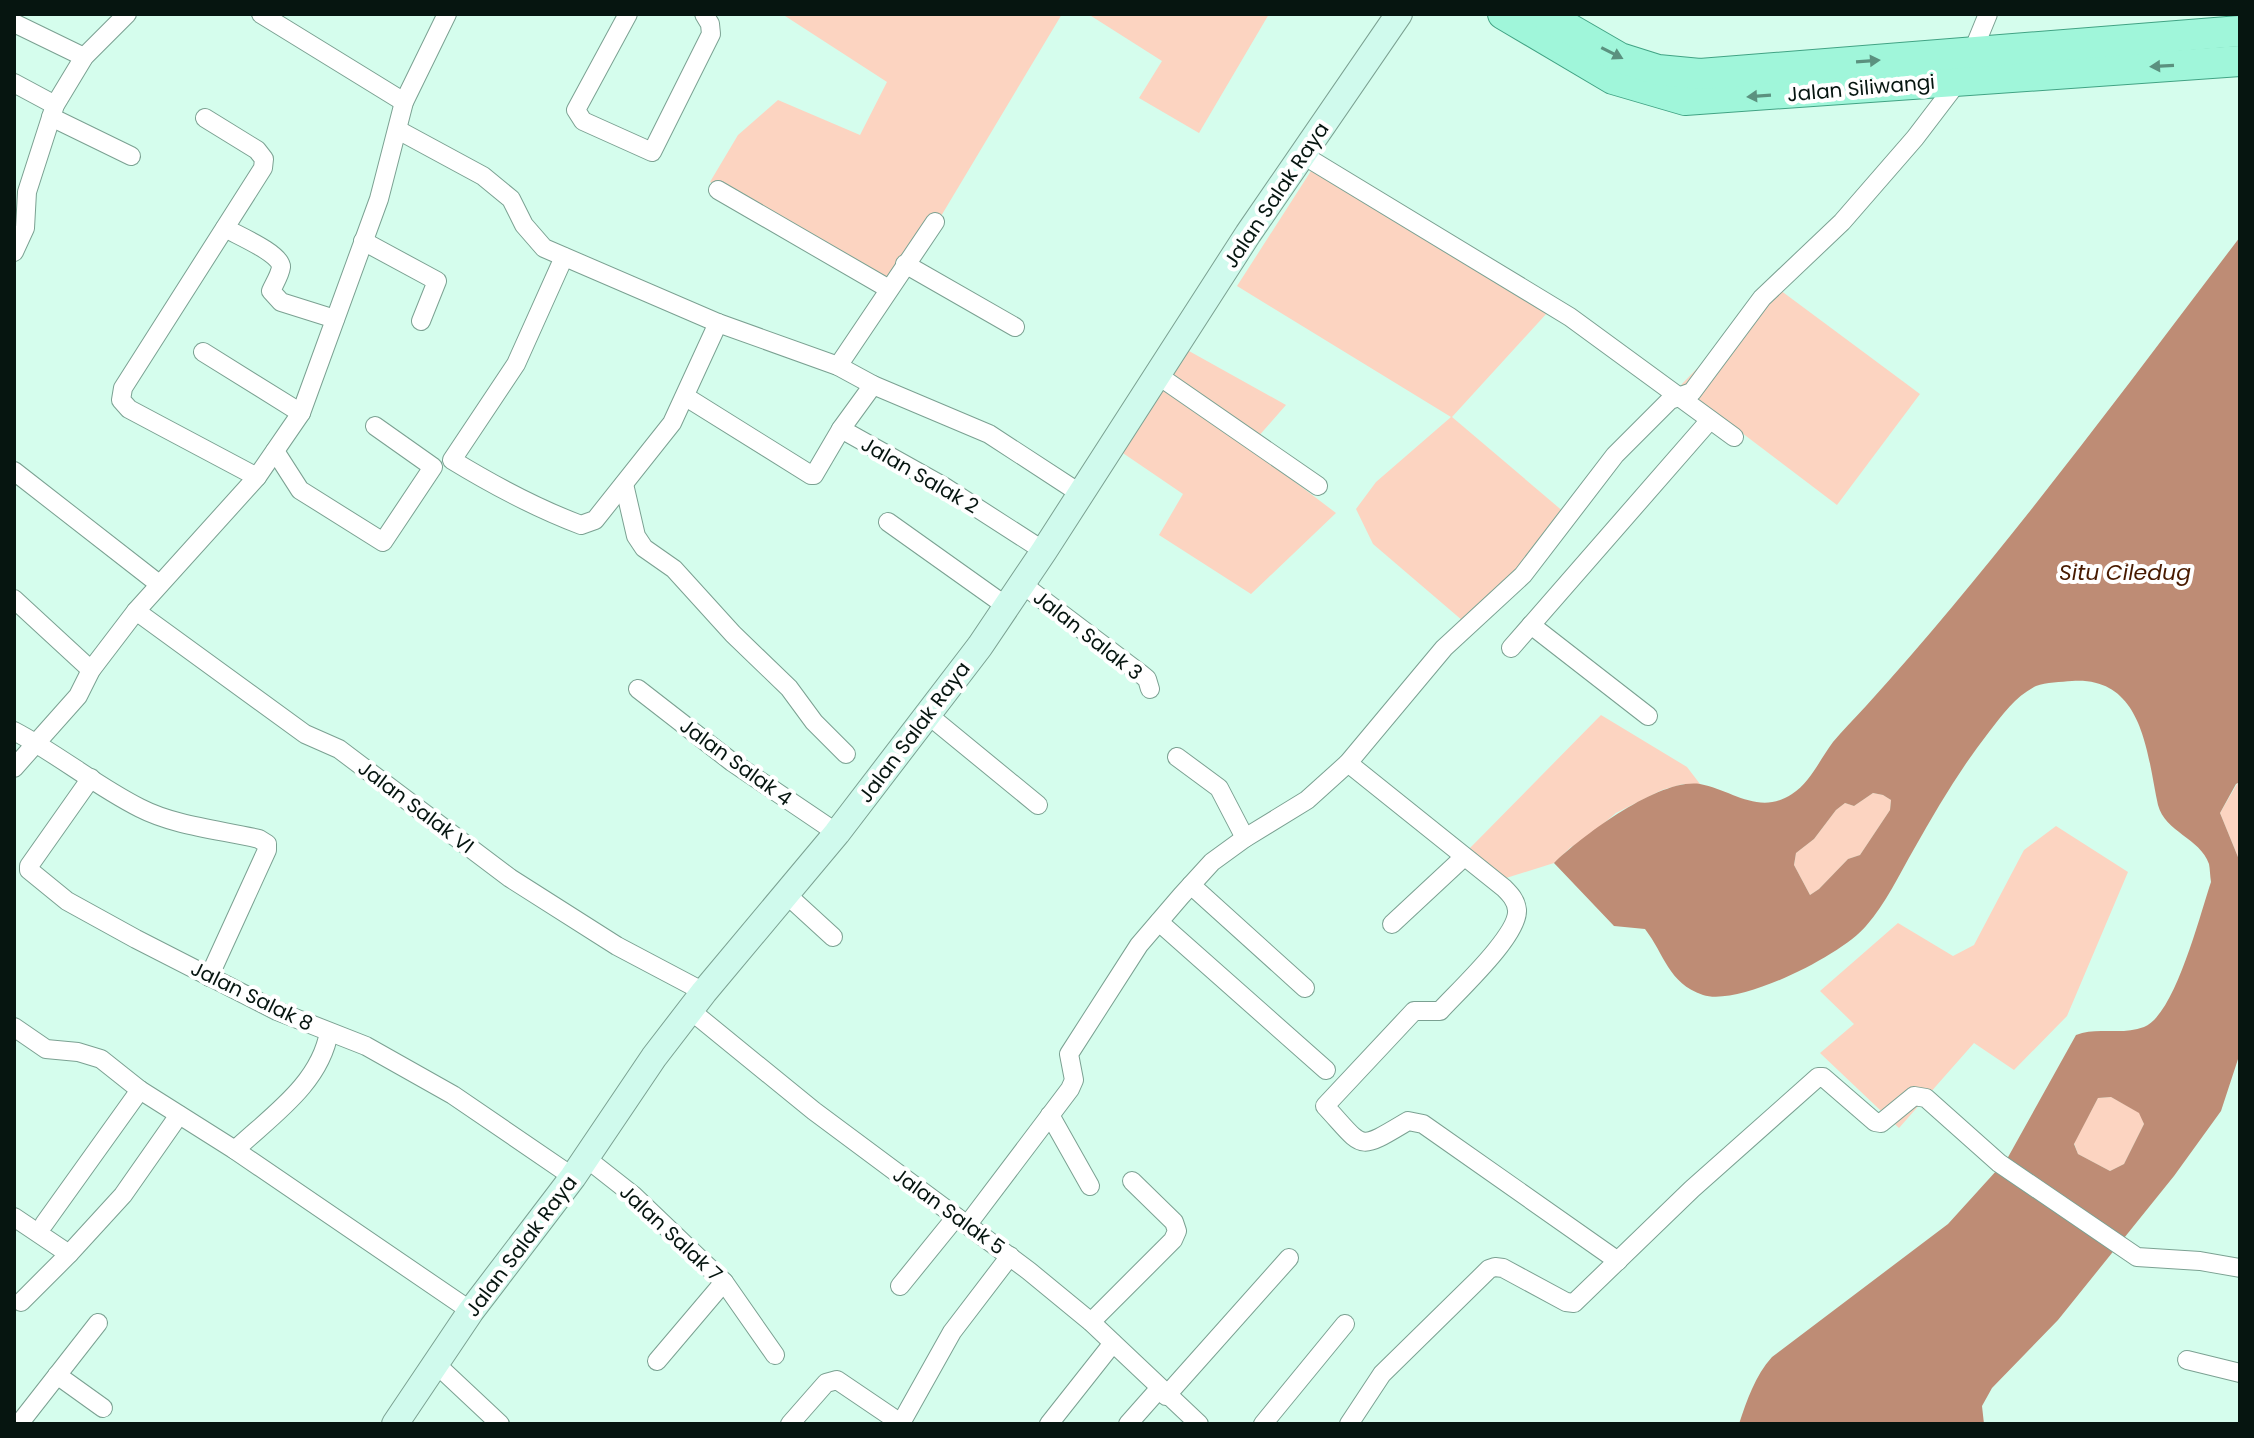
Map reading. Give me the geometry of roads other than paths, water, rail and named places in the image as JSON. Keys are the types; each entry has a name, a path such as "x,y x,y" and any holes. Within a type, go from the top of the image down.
{"main road":[{"name":"Jalan Siliwangi","path":"1503,14 1550,27 1613,79 1685,100 2240,31"},
{"name":"Jalan Siliwangi","path":"1966,66 2240,61"}],"street":[{"path":"14,252 25,228 21,188 53,111 84,57 127,14"},
{"path":"261,14 404,102"},
{"path":"14,768 78,696 91,670 136,611 257,477 301,413 379,199 404,102 447,14"},
{"path":"628,14 576,110 583,121 652,152 711,34 704,14"},
{"name":"Jalan Salak Raya","path":"395,1424 471,1311 580,1167 654,1057 837,833 1022,584 1156,374 1399,14"},
{"path":"900,1286 962,1221 1050,1115 1074,1080 1069,1054 1139,945 1212,862 1307,800 1348,763 1444,648 1523,575 1609,462 1670,400 1692,392 1762,298 1859,203 1915,138 1966,66 1988,14"},
{"path":"14,23 84,57"},
{"path":"14,83 53,111 131,156"},
{"path":"205,118 257,150 264,159 263,168 123,388 121,400 129,409 257,477"},
{"path":"398,130 483,176 511,199 533,237 544,248 718,323 838,366 873,385 989,434 1081,494"},
{"path":"1303,155 1570,317 1734,437"},
{"path":"718,190 889,289"},
{"path":"838,366 935,222"},
{"path":"225,228 281,262 271,291 274,297 335,319"},
{"path":"363,241 437,281 421,321"},
{"path":"564,257 516,364 452,460 488,482 581,525 595,520 658,443 686,397 718,323"},
{"path":"905,264 1015,327"},
{"path":"203,352 301,413"},
{"path":"1156,374 1318,486"},
{"name":"Jalan Salak 2","path":"873,385 841,429 943,486 1044,551"},
{"path":"686,397 811,475 814,475 841,429"},
{"path":"1511,648 1710,420"},
{"path":"275,451 292,479 308,480 390,531 433,467 375,426"},
{"path":"14,471 159,584"},
{"path":"624,484 636,536 644,548 674,569 733,634 789,688 814,722 846,754"},
{"path":"888,522 1006,606"},
{"name":"Jalan Salak 3","path":"1022,584 1147,679 1150,689"},
{"path":"14,599 91,670"},
{"name":"Jalan Salak VI","path":"136,611 305,734 339,749 510,878 697,1001"},
{"path":"1531,625 1648,716"},
{"name":"Jalan Salak 4","path":"638,689 732,762 837,833"},
{"path":"927,714 1038,805"},
{"path":"14,731 142,809 178,821 259,839 267,844 209,977"},
{"path":"1177,757 1219,788 1245,838"},
{"path":"1348,763 1513,898 1517,909 1515,921 1498,948 1440,1011 1414,1011 1325,1106 1357,1140 1365,1143 1408,1121 1423,1124 1618,1261"},
{"name":"Jalan Salak 8","path":"91,778 29,866 29,870 67,901 277,1011 366,1046 580,1167"},
{"path":"1392,924 1464,857"},
{"path":"1191,885 1305,988"},
{"path":"786,894 833,937"},
{"path":"1159,922 1326,1070"},
{"name":"Jalan Salak 5","path":"697,1001 802,1102 1010,1256 1091,1322 1199,1424"},
{"path":"14,1027 46,1049 78,1052 101,1059 140,1090 235,1150 471,1311"},
{"path":"235,1150 305,1083 322,1058 329,1032"},
{"path":"1349,1424 1382,1374 1489,1269 1503,1268 1566,1302 1574,1303 1692,1189 1818,1077 1823,1077 1875,1122 1881,1123 1914,1096 1926,1098 1999,1163 2137,1257 2200,1261 2240,1268"},
{"path":"44,1224 140,1090"},
{"path":"21,1302 123,1195 179,1115"},
{"path":"1050,1115 1090,1186"},
{"name":"Jalan Salak 7","path":"580,1167 633,1195 724,1282 775,1355"},
{"path":"1091,1322 1173,1240 1177,1231 1174,1222 1132,1181"},
{"path":"14,1217 69,1254"},
{"path":"790,1424 826,1383 837,1380 902,1423 952,1332 1010,1256"},
{"path":"1128,1424 1163,1392 1289,1258"},
{"path":"657,1361 724,1282"},
{"path":"19,1424 98,1323"},
{"path":"1263,1424 1345,1324"},
{"path":"1049,1424 1113,1343"},
{"path":"2187,1360 2240,1373"},
{"path":"436,1364 500,1424"},
{"path":"57,1375 103,1408"}],"water":[{"name":"Situ Ciledug","path":"2240,237 2240,782 2220,813 2240,862 2240,1053 2221,1111 2174,1176 2058,1320 1992,1388 1982,1406 1984,1424 1739,1424 1756,1380 1772,1357 1948,1224 2007,1159 2076,1035 2092,1031 2135,1030 2155,1019 2166,1004 2185,962 2211,882 2209,864 2205,855 2162,814 2145,742 2128,705 2114,691 2096,683 2072,681 2036,686 2005,712 1959,774 1886,898 1854,938 1813,964 1764,986 1719,997 1691,990 1668,967 1645,929 1614,926 1554,863 1622,811 1664,790 1700,784 1746,800 1768,803 1798,789 1833,742 1964,593","holes":["1873,793 1891,800 1890,810 1860,855 1848,859 1810,895 1794,865 1796,853 1814,839 1836,810 1845,803 1854,806","2111,1097 2139,1113 2144,1124 2124,1164 2110,1171 2078,1154 2074,1144 2098,1098"]}]}
